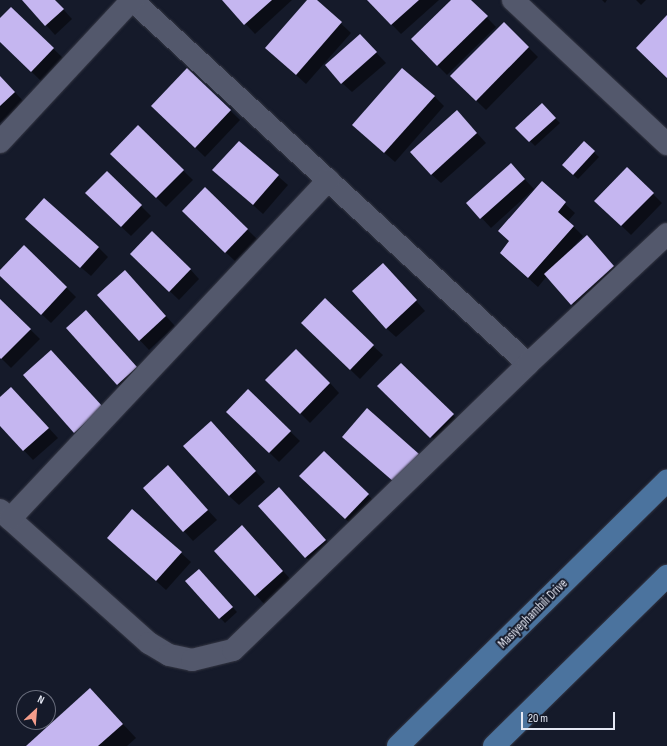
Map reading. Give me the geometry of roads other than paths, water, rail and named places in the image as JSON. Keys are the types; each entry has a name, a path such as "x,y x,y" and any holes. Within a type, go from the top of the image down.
{"main road":[{"name":"Masiyephambili Drive","path":"398,746 667,481"},
{"path":"494,746 667,576"}],"street":[{"path":"0,142 132,0 528,364"},
{"path":"513,0 667,144"},
{"path":"328,180 5,514 149,643 169,655 192,660 233,650 528,364 667,234"}]}
